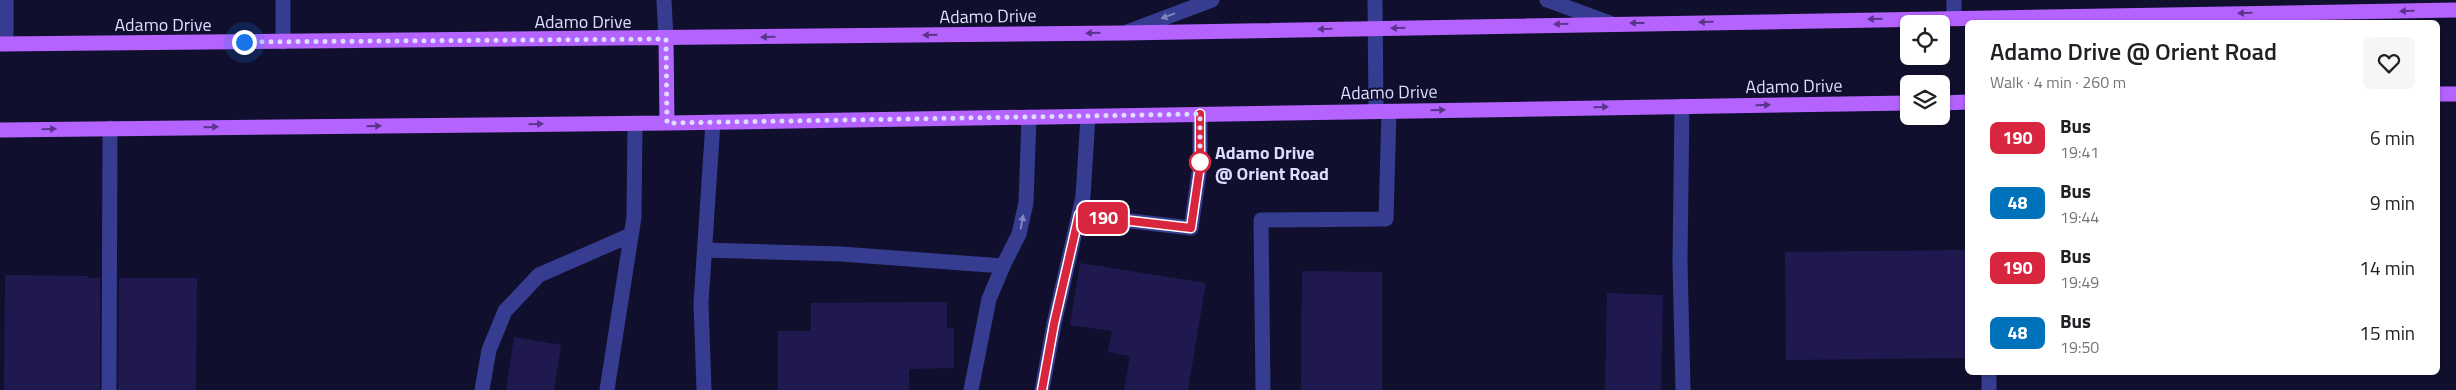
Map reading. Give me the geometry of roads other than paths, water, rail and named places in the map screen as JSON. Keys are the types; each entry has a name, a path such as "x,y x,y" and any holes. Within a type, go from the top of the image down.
{"main road":[{"name":"Adamo Drive","path":"3,44 666,39 1124,33 1610,23 2456,10"},
{"path":"666,39 667,123"},
{"path":"2440,94 2456,94"},
{"path":"1950,103 1965,102"},
{"name":"Adamo Drive","path":"0,130 667,123 1900,103"}],"street":[{"path":"3,44 6,0"},
{"path":"282,0 283,42"},
{"path":"664,0 666,39"},
{"path":"1124,33 1212,0"},
{"path":"1263,390 1261,220 1386,219 1383,111 1374,28 1375,0"},
{"path":"1547,0 1610,23"},
{"path":"1954,0 1954,18"},
{"path":"1682,106 1680,262 1683,390"},
{"path":"1079,215 1191,228 1200,166 1200,114"},
{"path":"1042,390 1054,324 1084,197 1088,116"},
{"path":"972,390 989,300 1019,234 1026,203 1029,117"},
{"path":"704,390 701,303 713,122"},
{"path":"607,390 634,217 635,123"},
{"path":"109,390 110,128"},
{"path":"482,390 489,350 505,311 539,275 631,235"},
{"path":"705,250 841,254 1003,266"},
{"path":"1989,375 1989,390"}],"place":[{"name":"Adamo Drive @ Orient Road","path":"1200,162"}]}
